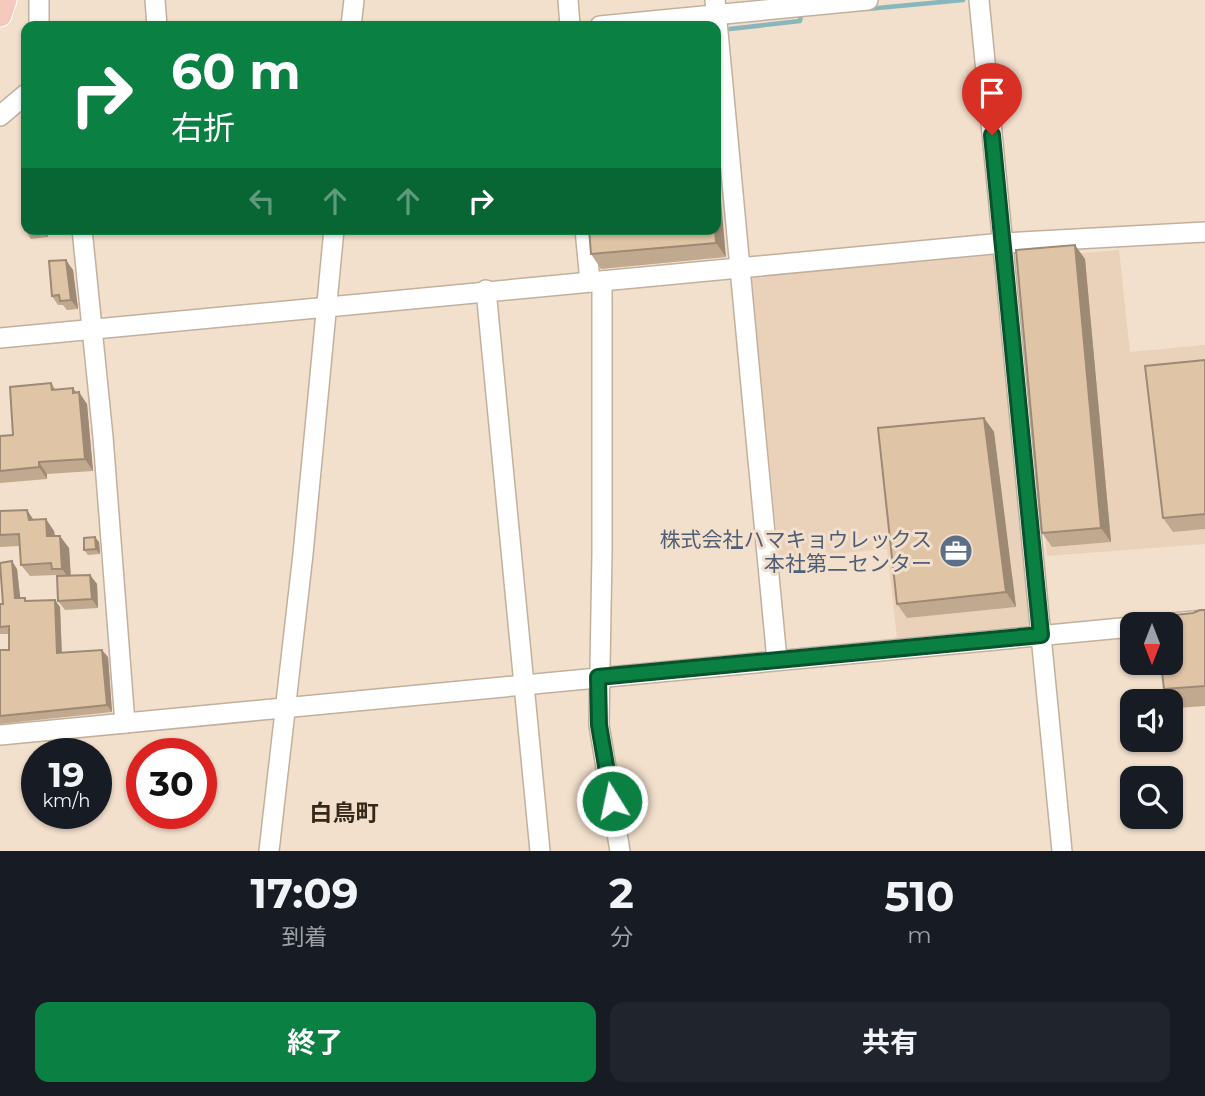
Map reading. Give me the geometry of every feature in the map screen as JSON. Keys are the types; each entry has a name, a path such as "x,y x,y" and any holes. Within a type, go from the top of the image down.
{"main road":[{"path":"0,15 5,0"}],"street":[{"path":"39,0 39,21"},
{"path":"155,0 157,21"},
{"path":"352,21 354,0"},
{"path":"568,0 570,21"},
{"path":"632,21 715,8 868,0"},
{"path":"979,0 1062,851"},
{"path":"721,76 777,660"},
{"path":"0,116 21,98"},
{"path":"0,338 1003,243 1205,232"},
{"path":"83,235 103,437 125,723"},
{"path":"269,851 333,235"},
{"path":"586,235 596,281 603,526 599,725 620,851"},
{"path":"486,290 540,851"},
{"path":"1183,622 1205,620"},
{"path":"0,735 1120,628"}],"shaded area":[{"path":"1119,250 1130,352 1205,345 1205,544 1047,556 1021,258"},
{"path":"992,253 997,258 1032,625 897,638 887,549 779,559 751,277"}],"building":[{"path":"589,235 715,235 716,243 591,254"},
{"path":"1075,245 1101,528 1042,533 1016,250"},
{"path":"66,260 71,300 60,301 59,295 52,296 49,261"},
{"path":"1205,360 1205,514 1163,518 1145,366"},
{"path":"51,383 52,390 73,388 73,393 79,392 85,459 39,462 39,467 0,471 0,436 13,435 10,387"},
{"path":"984,418 1006,592 897,604 878,428"},
{"path":"27,510 29,520 46,519 47,536 60,536 62,569 52,569 51,563 21,565 19,534 0,535 0,511"},
{"path":"95,537 96,549 84,550 84,538"},
{"path":"12,561 15,598 25,598 25,601 55,600 57,653 102,650 107,705 0,716 0,650 9,650 9,626 0,627 0,604 3,604 0,563"},
{"path":"90,575 92,599 58,601 57,576"},
{"path":"1205,610 1205,686 1164,689 1162,676 1183,676 1183,614"}],"waterway":[{"path":"867,9 963,0"},
{"path":"730,29 800,21 803,15"}],"place":[{"name":"株式会社ハマキョウレックス 本社第二センター","path":"956,551"}],"district":[{"name":"白鳥町","path":"344,813"}],"route":[{"path":"612,801 599,725 598,677 1041,635 992,135"}]}
